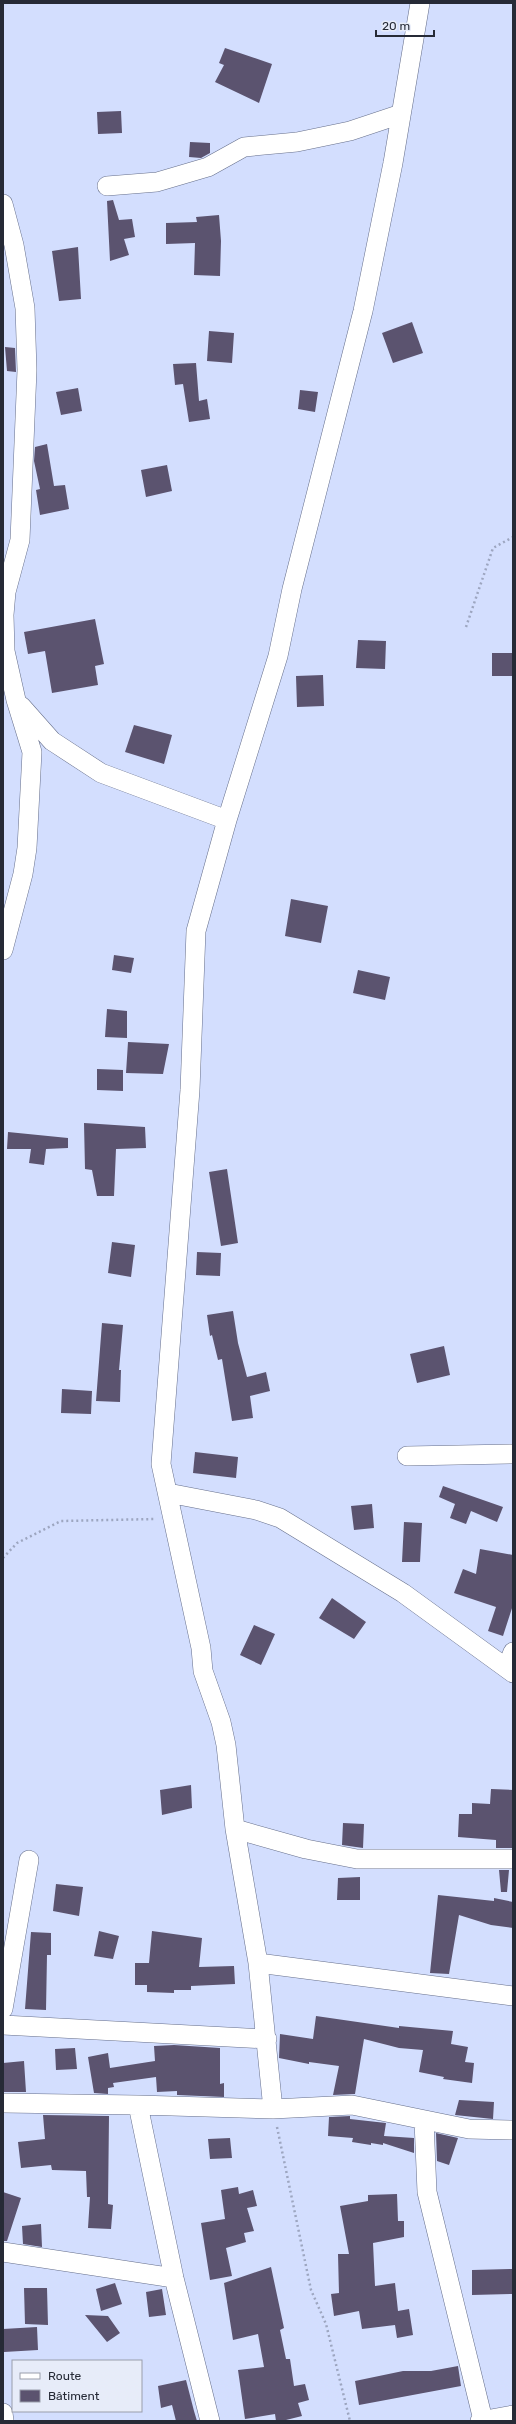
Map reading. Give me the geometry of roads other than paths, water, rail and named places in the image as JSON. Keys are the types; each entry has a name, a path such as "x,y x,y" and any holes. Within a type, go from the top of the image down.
{"street":[{"path":"273,2109 258,1963 235,1829 226,1745 221,1722 203,1671 201,1648 161,1464 190,1090 196,931 227,820 278,656 292,589 363,311 401,114 420,3"},
{"path":"107,186 157,182 208,167 244,147 297,142 350,131 401,114"},
{"path":"3,204 14,245 25,308 27,370 20,540 6,592 4,615 5,651 16,700 32,752 32,783 23,874 3,950"},
{"path":"3,571 20,540"},
{"path":"16,700 52,741 100,773 227,820"},
{"path":"407,1456 513,1454"},
{"path":"168,1493 256,1510 280,1518 403,1593 511,1664"},
{"path":"235,1829 306,1849 357,1859 513,1859"},
{"path":"3,2009 29,1860"},
{"path":"258,1963 513,1996"},
{"path":"3,2025 266,2039"},
{"path":"3,2103 273,2109 352,2105 469,2129 513,2130"},
{"path":"138,2105 174,2278 210,2421"},
{"path":"424,2120 427,2192 482,2421 513,2415"},
{"path":"3,2252 174,2278"},
{"path":"3,2413 4,2421"}]}
